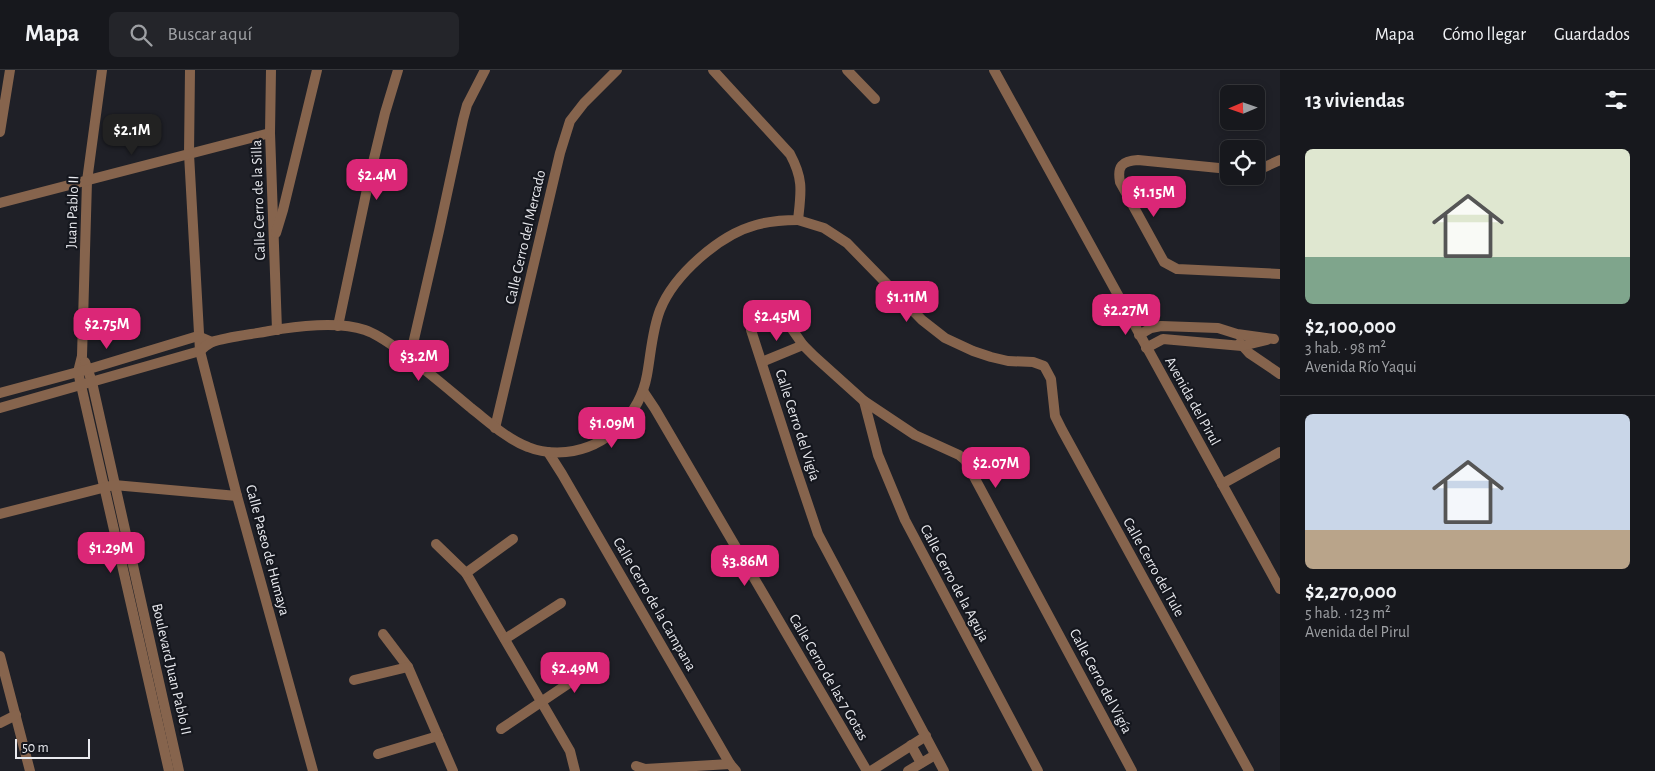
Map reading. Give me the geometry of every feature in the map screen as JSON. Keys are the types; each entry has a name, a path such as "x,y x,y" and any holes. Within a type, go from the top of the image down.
{"street":[{"path":"0,132 10,70"},
{"name":"Juan Pablo II","path":"78,372 82,356 87,181 102,70"},
{"name":"Calle Paseo de Humaya","path":"190,70 189,154 200,351 237,496 313,771"},
{"name":"Calle Cerro de la Silla","path":"270,70 270,133 277,330"},
{"path":"274,241 284,210 317,70"},
{"path":"338,326 374,158 398,70"},
{"path":"410,358 463,120 467,105 485,70"},
{"path":"0,408 200,351 212,342 292,327 338,326 365,330 385,340 410,358 495,428 527,447 548,452 567,452 582,449 607,438 626,420 643,391 651,343 660,310 673,285 695,261 726,238 754,225 778,220 798,220 802,189 798,169 790,154 713,70"},
{"name":"Avenida del Pirul","path":"994,70 1280,589"},
{"path":"851,71 875,99"},
{"name":"Calle Cerro del Mercado","path":"495,428 560,153 570,122 584,103 613,72"},
{"path":"0,203 270,133"},
{"path":"1220,168 1138,160 1128,161 1121,166 1118,172 1120,182 1164,262 1171,267 1177,269 1280,274"},
{"path":"1265,166 1280,160"},
{"name":"Calle Cerro del Tule","path":"798,220 824,228 847,243 922,320 945,338 991,357 1044,366 1052,387 1055,416 1062,430 1249,771"},
{"name":"Calle Cerro del Vigía","path":"944,771 818,534 751,330 750,321 761,312 778,313 795,331 803,344 864,401 915,435 959,455 965,460 1132,771"},
{"path":"1139,335 1151,328 1161,326 1218,328 1237,334 1277,338"},
{"path":"1237,334 1242,346 1280,374"},
{"path":"0,393 89,369 198,336 212,342"},
{"path":"1146,348 1163,339 1242,346 1277,338"},
{"path":"762,362 803,344"},
{"name":"Juan Pablo II","path":"82,356 89,369"},
{"name":"Boulevard Juan Pablo II","path":"89,369 180,771"},
{"name":"Boulevard Juan Pablo II","path":"78,372 169,771"},
{"name":"Calle Cerro de las 7 Gotas","path":"643,391 867,771"},
{"name":"Calle Cerro de la Aguja","path":"864,401 878,455 905,520 1038,771"},
{"name":"Calle Cerro de la Campana","path":"548,452 733,767"},
{"path":"1222,484 1280,452"},
{"path":"0,514 114,485 237,496"},
{"path":"466,574 513,539"},
{"path":"436,544 466,574 570,751 575,771"},
{"path":"505,640 560,603"},
{"path":"383,634 408,667 453,771"},
{"path":"0,656 30,771"},
{"path":"354,680 408,667"},
{"path":"501,729 593,667"},
{"path":"0,723 16,715"},
{"path":"378,754 438,736"},
{"path":"871,771 926,736"},
{"path":"911,745 921,763"},
{"path":"908,771 936,755"},
{"path":"636,766 645,769 733,767"}]}
